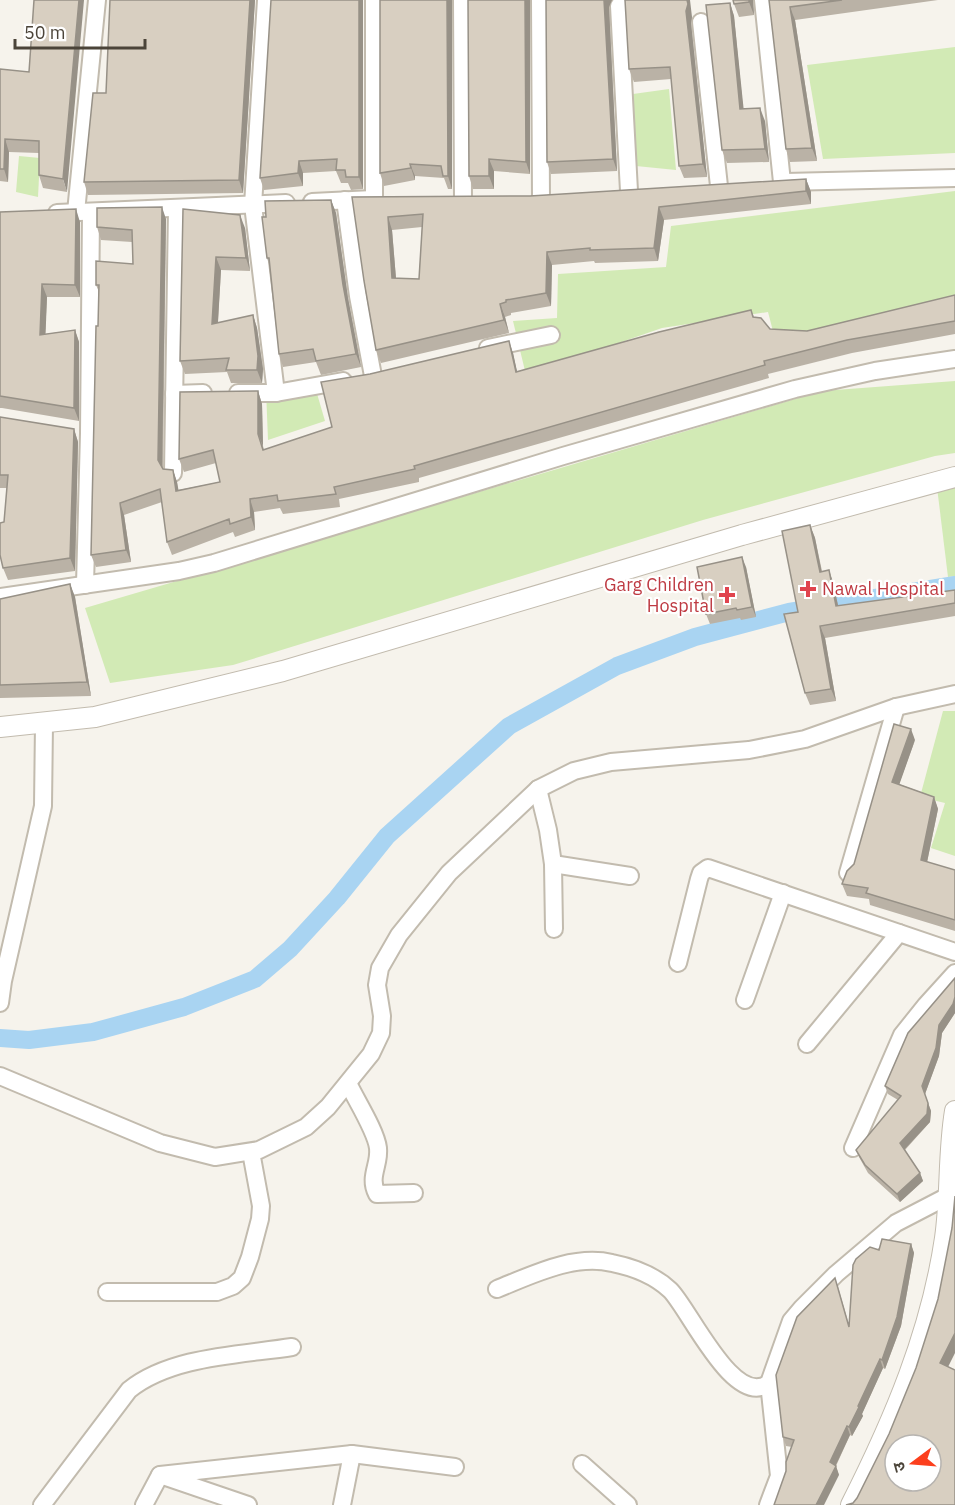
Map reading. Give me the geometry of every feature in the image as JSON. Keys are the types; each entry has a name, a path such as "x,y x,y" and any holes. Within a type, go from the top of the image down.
{"street":[{"path":"85,585 83,212 97,0"},
{"path":"266,0 253,205 276,393"},
{"path":"43,213 380,199 374,0"},
{"path":"462,0 464,200"},
{"path":"523,199 547,197 540,0"},
{"path":"763,0 782,182"},
{"path":"619,6 629,191"},
{"path":"701,22 713,186 740,185"},
{"path":"761,183 955,178"},
{"path":"174,394 276,393 378,374 358,296 345,200"},
{"path":"173,472 177,208"},
{"path":"476,350 551,335"},
{"path":"0,597 180,571 214,563 563,456 795,389 875,372 955,359"},
{"path":"0,727 95,717 283,671 742,535 955,477"},
{"path":"0,1076 160,1143 215,1157 251,1152 270,1145 306,1127 328,1107 371,1054 381,1033 382,1016 377,985 381,968 399,936 449,873 538,789 574,771 611,762 749,750 805,739 896,707 955,694"},
{"path":"848,873 896,707"},
{"path":"0,1003 43,806 44,724"},
{"path":"538,789 553,864 554,929"},
{"path":"553,864 630,876"},
{"path":"678,963 699,879 704,870 712,869 955,952"},
{"path":"745,1000 783,893"},
{"path":"807,1044 899,933"},
{"path":"853,1149 902,1035 955,973"},
{"path":"348,1083 378,1145 379,1156 373,1179 377,1194 414,1193"},
{"path":"851,1505 905,1390 932,1306 945,1240 950,1195 951,1136 955,1111"},
{"path":"107,1292 217,1292 233,1286 242,1278 250,1257 261,1206 251,1152"},
{"path":"768,1505 779,1476 769,1383 791,1321 836,1274 896,1223 950,1195"},
{"path":"497,1289 550,1268 583,1262 598,1260 629,1268 649,1275 672,1292 717,1361 729,1373 756,1387 764,1387 769,1383"},
{"path":"42,1505 129,1390 138,1383 157,1373 198,1361 292,1347"},
{"path":"160,1475 352,1454 455,1467"},
{"path":"342,1505 352,1454"},
{"path":"582,1464 628,1505"},
{"path":"144,1505 160,1475"},
{"path":"160,1475 248,1505"}],"green space":[{"path":"955,47 955,153 823,159 807,65"},
{"path":"669,89 676,170 636,166 633,94"},
{"path":"19,156 40,158 38,197 16,192"},
{"path":"955,191 955,301 805,337 774,335 768,312 662,328 526,375 513,321 557,318 558,274 666,267 671,226"},
{"path":"313,380 325,421 268,440 266,390"},
{"path":"955,381 955,453 935,456 703,520 233,665 110,683 85,608 822,391"},
{"path":"955,477 955,576 948,577 936,479"},
{"path":"943,711 955,711 955,856 931,848 945,803 920,797"}],"building":[{"path":"34,0 79,0 63,179 39,175 39,141 5,139 4,169 0,169 0,69 29,72"},
{"path":"110,0 250,0 239,180 84,182 93,93 106,93"},
{"path":"271,0 359,0 359,177 346,177 345,170 336,170 337,159 299,161 298,173 260,178"},
{"path":"380,0 447,0 448,176 443,176 441,166 410,164 411,168 380,173"},
{"path":"468,0 525,0 526,162 489,159 489,176 469,176"},
{"path":"546,0 604,0 613,159 547,162"},
{"path":"625,0 687,0 686,11 703,164 679,166 670,67 629,69"},
{"path":"733,0 749,0 749,2 734,4"},
{"path":"769,0 842,0 790,7 812,148 786,149"},
{"path":"730,3 740,109 760,108 765,149 722,150 706,5"},
{"path":"806,179 806,191 659,207 654,248 590,250 590,248 547,252 546,293 506,300 500,304 504,320 376,350 352,197 530,196","holes":["423,214 419,279 392,278 388,217"]},
{"path":"331,200 356,354 316,361 313,349 279,354 269,258 267,258 262,217 266,217 265,201"},
{"path":"162,207 158,460 163,469 173,470 176,491 220,482 213,450 179,459 180,392 258,391 258,434 263,450 332,427 321,382 370,374 509,341 516,372 659,332 751,310 753,317 761,318 770,329 807,331 955,295 955,321 847,340 764,361 765,365 414,466 415,469 334,487 336,494 278,501 277,495 250,499 251,517 230,524 229,519 167,542 160,489 120,503 126,550 91,555 99,285 96,285 96,261 133,264 132,230 97,227 97,208"},
{"path":"76,209 75,285 42,284 40,335 75,330 74,408 0,396 0,212"},
{"path":"183,209 240,215 246,258 216,257 212,324 253,315 258,356 257,370 226,370 229,358 180,361"},
{"path":"0,417 74,429 70,558 3,568 0,555 0,523 4,522 8,475 0,475"},
{"path":"810,525 820,572 829,570 836,606 955,590 955,603 820,626 831,689 805,693 784,614 798,612 782,531"},
{"path":"742,557 752,607 706,614 697,567"},
{"path":"70,584 87,682 0,685 0,599"},
{"path":"894,724 911,729 892,782 934,797 921,860 955,870 955,920 866,893 868,888 842,884 847,871 854,864"},
{"path":"955,978 953,1004 939,1025 936,1048 922,1086 928,1103 927,1114 900,1143 920,1173 897,1194 865,1165 856,1150 901,1096 885,1086 908,1033"},
{"path":"955,1196 955,1333 940,1363 955,1370 955,1505 846,1505 853,1503 857,1498 883,1446 883,1493 943,1493 943,1433 889,1433 916,1368 938,1299 952,1228"},
{"path":"882,1239 911,1244 897,1317 882,1360 880,1359 859,1407 830,1462 836,1466 816,1505 774,1505 794,1440 783,1437 776,1375 797,1317 835,1278 849,1327 853,1265 856,1259 870,1247 879,1250"}],"waterway":[{"path":"0,1038 29,1040 93,1032 184,1007 255,979 290,949 337,898 387,836 509,726 617,666 695,637 789,612 955,585"}],"place":[{"name":"Nawal Hospital","path":"808,589"},
{"name":"Garg Children Hospital","path":"727,595"}]}
